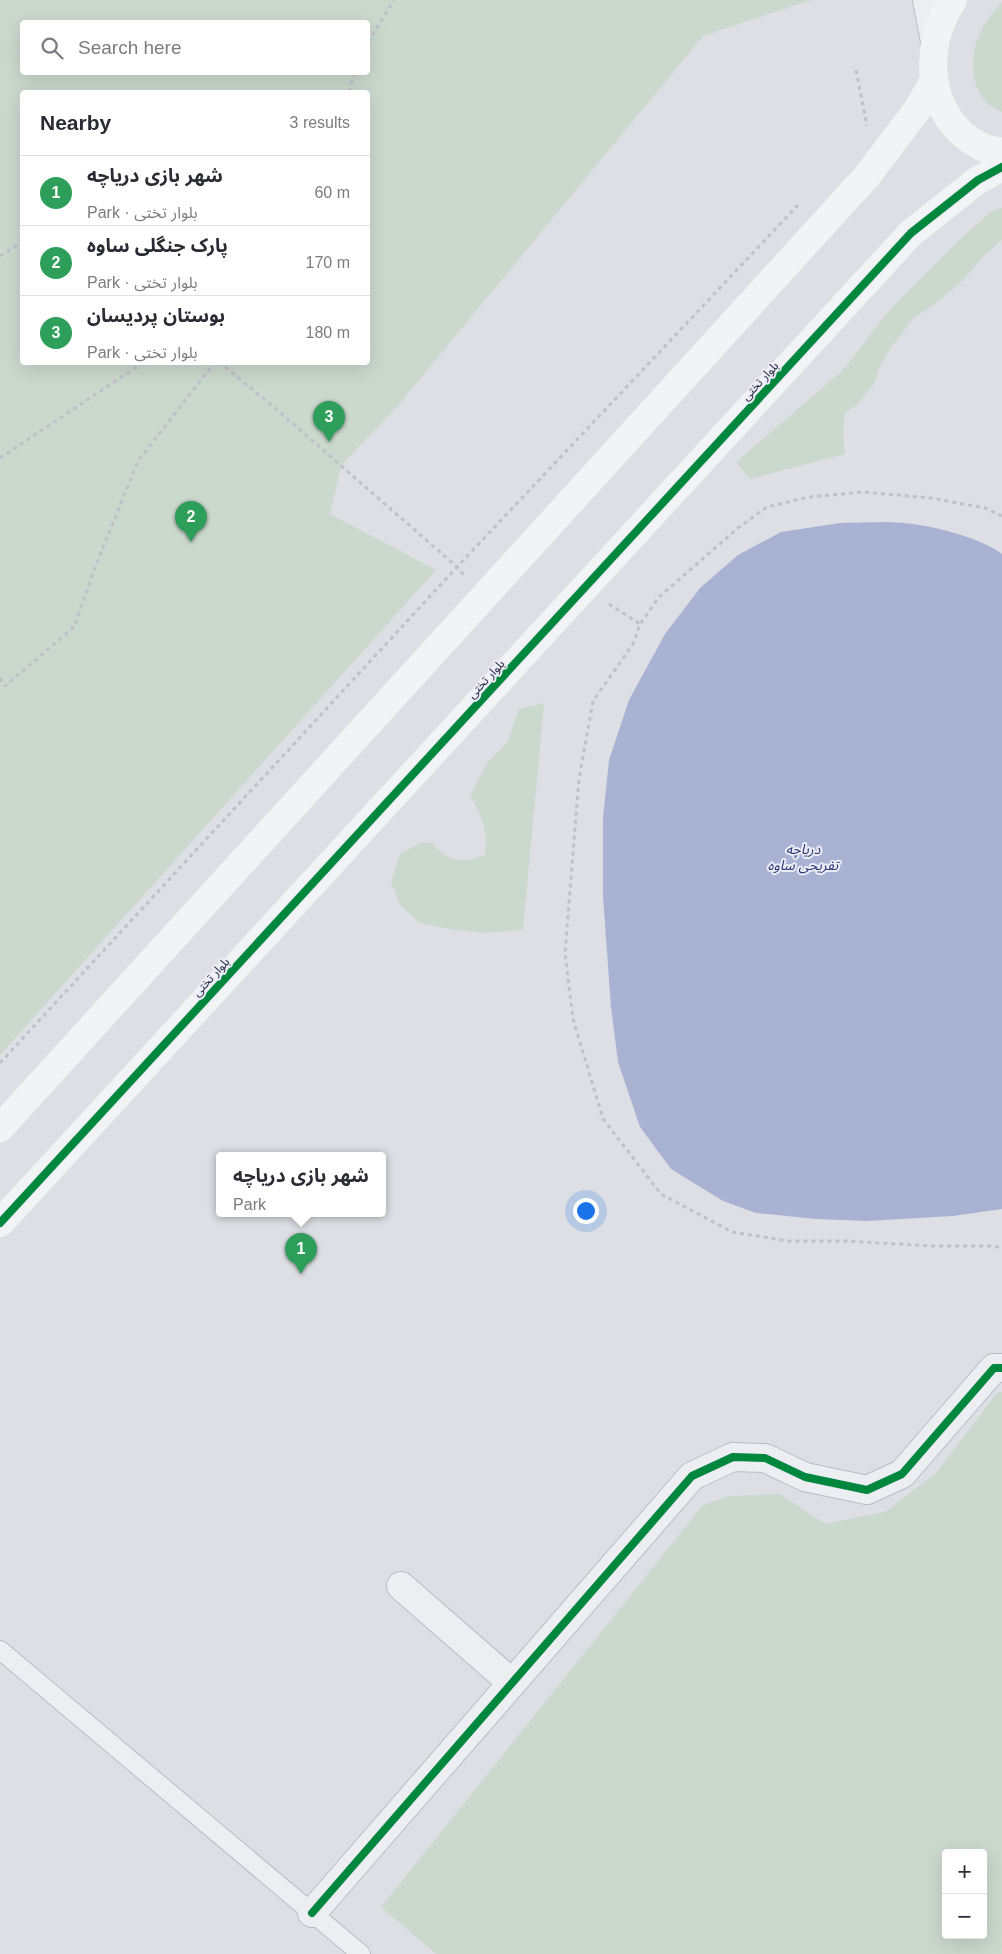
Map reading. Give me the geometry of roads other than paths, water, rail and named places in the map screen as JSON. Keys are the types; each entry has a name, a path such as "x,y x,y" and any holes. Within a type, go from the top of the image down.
{"street":[{"path":"927,0 935,41"},
{"path":"953,0 941,22 935,41 932,62 933,82 939,102 949,121 963,136 982,148 1002,152"},
{"path":"0,1128 867,176 917,110 933,82"},
{"name":"بلوار تختی","path":"0,1223 911,234 978,180 1002,167"},
{"path":"312,1913 692,1476 733,1456 765,1458 805,1477 867,1490 902,1474 994,1368 1002,1368"},
{"path":"401,1586 512,1683"}],"lane":[{"path":"0,1650 361,1954"}],"water":[{"name":"دریاچه تفریحی ساوه","path":"895,522 927,526 968,537 1002,554 1002,1209 953,1216 867,1221 816,1219 756,1213 723,1201 671,1169 640,1127 618,1062 611,1007 603,897 603,818 609,760 629,700 665,634 700,588 738,555 781,532 840,523"}],"place":[{"name":"بوستان پردیسان","path":"329,442"},
{"name":"پارک جنگلی ساوه","path":"191,542"},
{"name":"شهر بازی دریاچه","path":"301,1274"}]}
